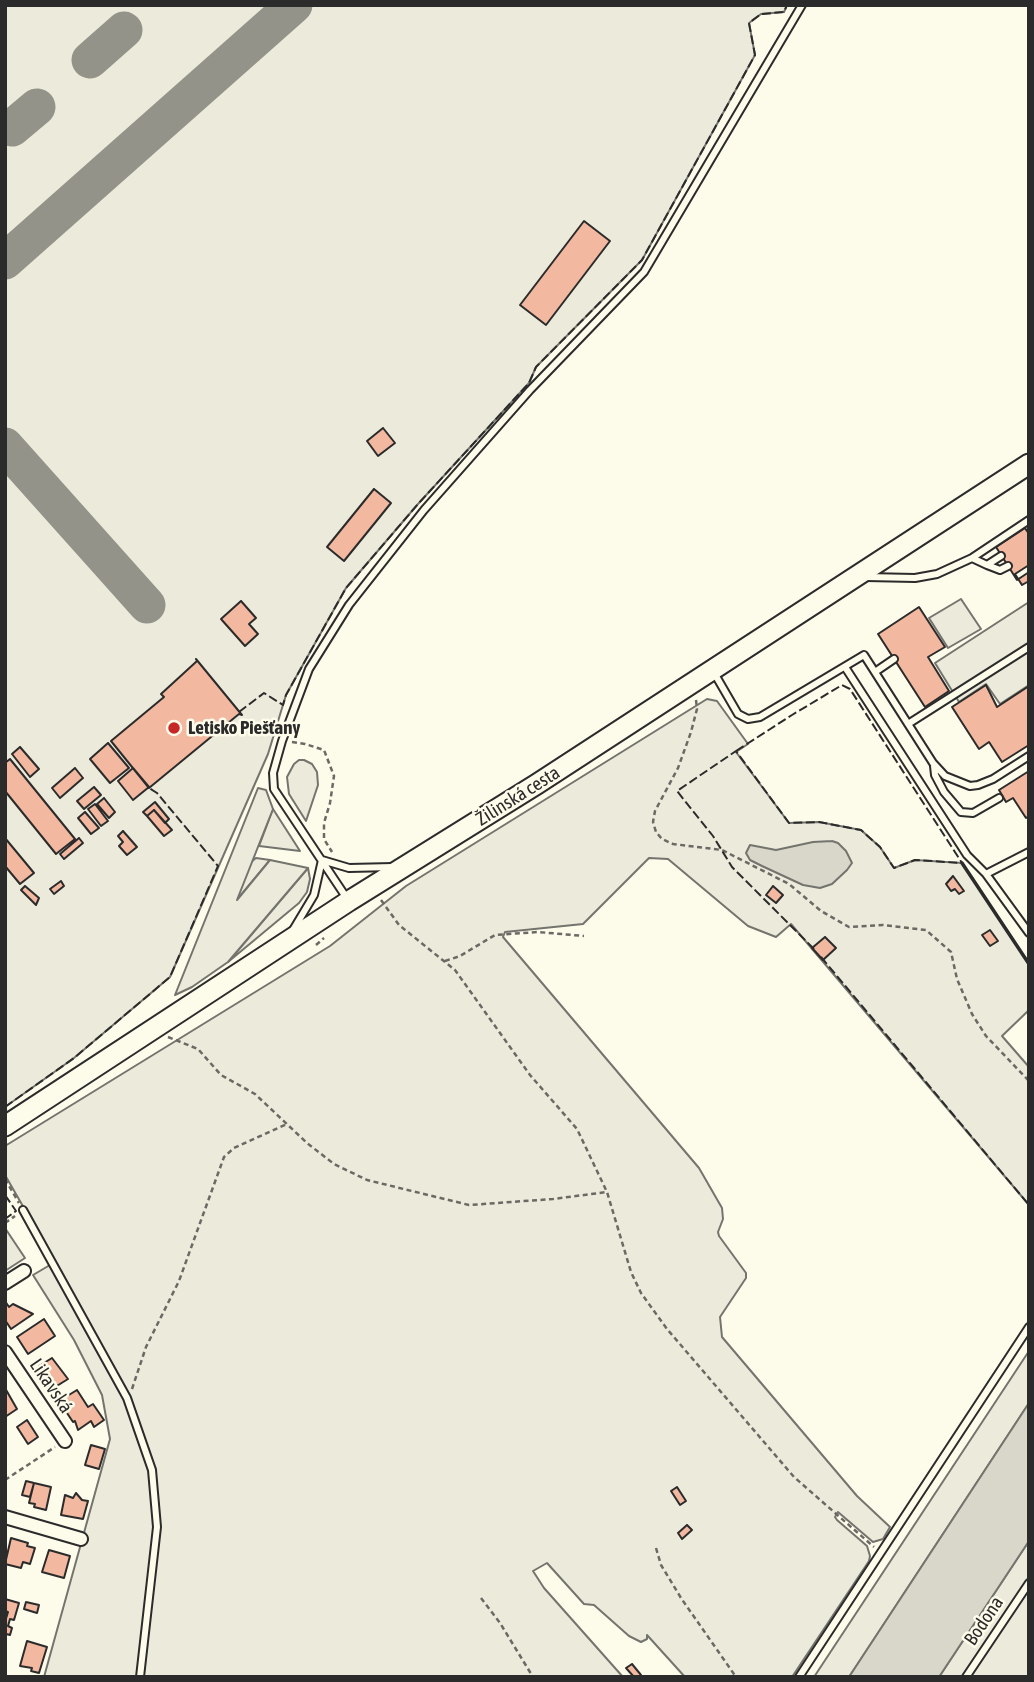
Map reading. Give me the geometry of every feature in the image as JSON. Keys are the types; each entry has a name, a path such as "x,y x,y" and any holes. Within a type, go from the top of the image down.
{"main road":[{"name":"Žilinská cesta","path":"5,1126 349,901 537,785 1029,464"}],"street":[{"path":"5,1283 24,1271"},
{"name":"Likavská","path":"5,1352 65,1441"},
{"path":"5,1517 81,1539"}],"lane":[{"path":"349,901 274,789 273,773 282,741 309,669 349,605 424,510 530,390 644,272 802,5"},
{"path":"857,576 915,578 937,574 972,558 1029,520"},
{"path":"987,565 1002,556"},
{"path":"972,558 1000,570 1008,566"},
{"path":"908,724 1029,647"},
{"path":"712,670 738,714 748,719 760,717 864,655 934,764 945,776 970,786 978,785 993,779 1029,756"},
{"path":"874,672 894,660"},
{"path":"845,667 967,855 986,874 1029,933"},
{"path":"934,764 935,775 944,792 961,812 973,813 999,798"},
{"path":"986,874 1029,852"},
{"path":"320,856 349,868 407,866"},
{"path":"285,944 314,895 320,856"},
{"path":"23,1210 127,1398 152,1470 157,1527 140,1677"},
{"path":"799,1677 1029,1327"},
{"name":"Bodona","path":"966,1677 1029,1583"}],"path":[{"path":"688,685 697,703 697,709 678,768 655,811 653,822 662,839 673,844 722,850 789,884 821,911 849,927 883,925 926,930 951,952 957,979 972,1014 986,1036 1029,1081"},
{"path":"282,741 324,750 334,776 324,823 324,839 334,855 320,856"},
{"path":"372,887 399,925 455,970 542,1090 577,1129 607,1192 631,1272 667,1329 794,1477 880,1551"},
{"path":"445,961 460,957 495,936 538,932 584,936"},
{"path":"160,1027 172,1039 203,1053 221,1075 255,1094 307,1143 351,1174 398,1189 479,1205 607,1192"},
{"path":"127,1398 146,1346 179,1280 224,1157 234,1147 287,1124"},
{"path":"5,1179 23,1210"},
{"path":"5,1480 65,1441"},
{"path":"656,1548 661,1564 681,1598 736,1677"},
{"path":"481,1598 533,1677"}],"shaded area":[{"path":"5,5 787,5 784,12 761,14 749,23 755,55 642,260 536,367 529,383 418,504 346,588 286,695 268,754 170,977 74,1058 5,1107"},
{"path":"961,599 981,629 948,648 929,618"},
{"path":"1029,602 1029,685 1000,704 986,684 959,702 935,663"},
{"path":"707,699 717,701 748,744 736,752 789,823 819,822 861,830 880,847 894,868 915,860 962,863 1029,964 1029,1010 1002,1036 1029,1067 1029,1205 791,924 776,937 748,926 668,859 649,858 583,924 505,932 503,937 699,1168 722,1208 723,1219 719,1236 746,1273 746,1278 720,1317 722,1337 857,1496 890,1527 883,1539 873,1542 838,1512 835,1517 837,1520 867,1546 869,1561 792,1677 685,1677 647,1635 647,1639 641,1642 629,1636 594,1605 584,1604 547,1563 533,1571 544,1588 623,1677 44,1677 110,1439 102,1395 74,1340 33,1275 55,1262 5,1175 5,1146 330,946 406,886"},
{"path":"299,760 312,764 317,772 318,785 306,821 289,794 287,777"},
{"path":"258,788 266,790 273,809 237,900 270,860 308,868 228,962 192,987 175,995"},
{"path":"273,809 300,851 259,846"},
{"path":"832,841 846,851 852,863 832,884 820,888 803,885 762,866 750,860 746,853 750,845 776,850"},
{"path":"256,858 270,860 236,901 251,862"},
{"path":"308,868 310,879 307,892 299,903 228,962"},
{"path":"5,1228 25,1258 5,1271"},
{"path":"1029,1351 1029,1403 849,1677 814,1677"},
{"path":"1029,1403 1029,1541 939,1677 849,1677"},
{"path":"1029,1541 1029,1677 939,1677"}],"building":[{"path":"584,221 610,241 546,325 520,305"},
{"path":"383,428 395,443 378,456 367,441"},
{"path":"374,489 391,503 344,561 327,547"},
{"path":"1025,528 1029,534 1029,572 1017,580 996,547"},
{"path":"1029,565 1029,581 1022,585 1015,574"},
{"path":"241,601 256,618 249,624 258,634 245,646 221,619"},
{"path":"919,607 945,647 928,657 949,691 925,707 878,634"},
{"name":"Letisko Piešťany","path":"196,659 242,715 239,714 149,788 111,741 164,697 161,694 197,661"},
{"path":"986,685 997,707 1029,686 1029,745 1002,762 989,742 979,749 952,707"},
{"path":"108,743 129,768 110,783 90,759"},
{"path":"20,747 39,769 30,777 12,754"},
{"path":"10,759 75,839 56,854 5,791 5,763"},
{"path":"75,768 83,778 60,798 52,788"},
{"path":"133,768 149,787 133,800 118,781"},
{"path":"1029,771 1029,816 1026,818 1013,798 1006,802 999,790"},
{"path":"94,787 101,795 84,809 77,801"},
{"path":"104,798 115,812 109,818 97,804"},
{"path":"155,802 169,819 165,823 154,810 147,816 143,812"},
{"path":"95,804 108,821 101,826 88,809"},
{"path":"154,810 172,830 164,836 147,816"},
{"path":"85,812 99,828 91,834 78,818"},
{"path":"123,831 137,847 127,855 119,846 123,842 118,836"},
{"path":"5,838 34,873 20,884 5,866"},
{"path":"79,838 83,843 64,859 60,854"},
{"path":"953,876 964,891 959,894 955,889 951,891 946,884"},
{"path":"61,881 64,886 54,894 50,889"},
{"path":"25,886 39,898 36,905 21,890"},
{"path":"773,886 783,895 776,903 766,895"},
{"path":"990,930 998,941 990,946 982,935"},
{"path":"825,937 836,948 823,960 812,948"},
{"path":"5,1301 9,1307 13,1304 33,1314 11,1329 5,1320"},
{"path":"44,1319 55,1336 28,1354 17,1337"},
{"path":"52,1358 68,1379 52,1389 47,1386 39,1366"},
{"path":"5,1388 17,1409 5,1417"},
{"path":"77,1390 88,1407 93,1404 104,1420 94,1427 91,1421 78,1430 75,1421 73,1422 59,1401"},
{"path":"27,1420 38,1437 28,1444 17,1427"},
{"path":"91,1445 105,1449 99,1469 85,1465"},
{"path":"26,1481 34,1483 30,1497 22,1495"},
{"path":"34,1483 51,1487 46,1510 29,1503"},
{"path":"677,1487 686,1501 680,1505 671,1491"},
{"path":"76,1493 82,1500 88,1501 83,1519 61,1515 65,1495 73,1498"},
{"path":"687,1525 692,1530 682,1539 678,1533"},
{"path":"11,1538 35,1548 30,1564 23,1562 21,1568 5,1564"},
{"path":"49,1550 70,1556 64,1578 42,1572"},
{"path":"5,1599 19,1603 14,1620 10,1619 8,1626 12,1628 10,1635 5,1636 8,1612 5,1611"},
{"path":"26,1602 39,1605 37,1613 24,1609"},
{"path":"27,1641 47,1647 39,1673 31,1671 32,1668 20,1666"},
{"path":"632,1664 641,1675 639,1677 634,1677 626,1668"}],"taxiway":[{"path":"5,261 294,5"},
{"path":"90,60 124,30"},
{"path":"12,128 37,107"},
{"path":"5,446 147,605"}],"fence":[{"path":"239,712 264,693 283,705 346,588 418,504 529,383 536,367 642,260 755,55 749,23 761,14 784,12 787,5"},
{"path":"736,751 842,685 850,689 962,863"},
{"path":"814,949 732,867 713,836 677,791 736,751 789,823 819,822 861,830 880,847 894,868 915,860 962,863"},
{"path":"5,1107 74,1058 170,977 218,866 157,793 149,788"},
{"path":"821,957 1029,1205"},
{"path":"5,1195 16,1211 5,1219"}],"wall":[{"path":"962,863 1029,964"}],"place":[{"name":"Letisko Piešťany","path":"174,728"}]}
